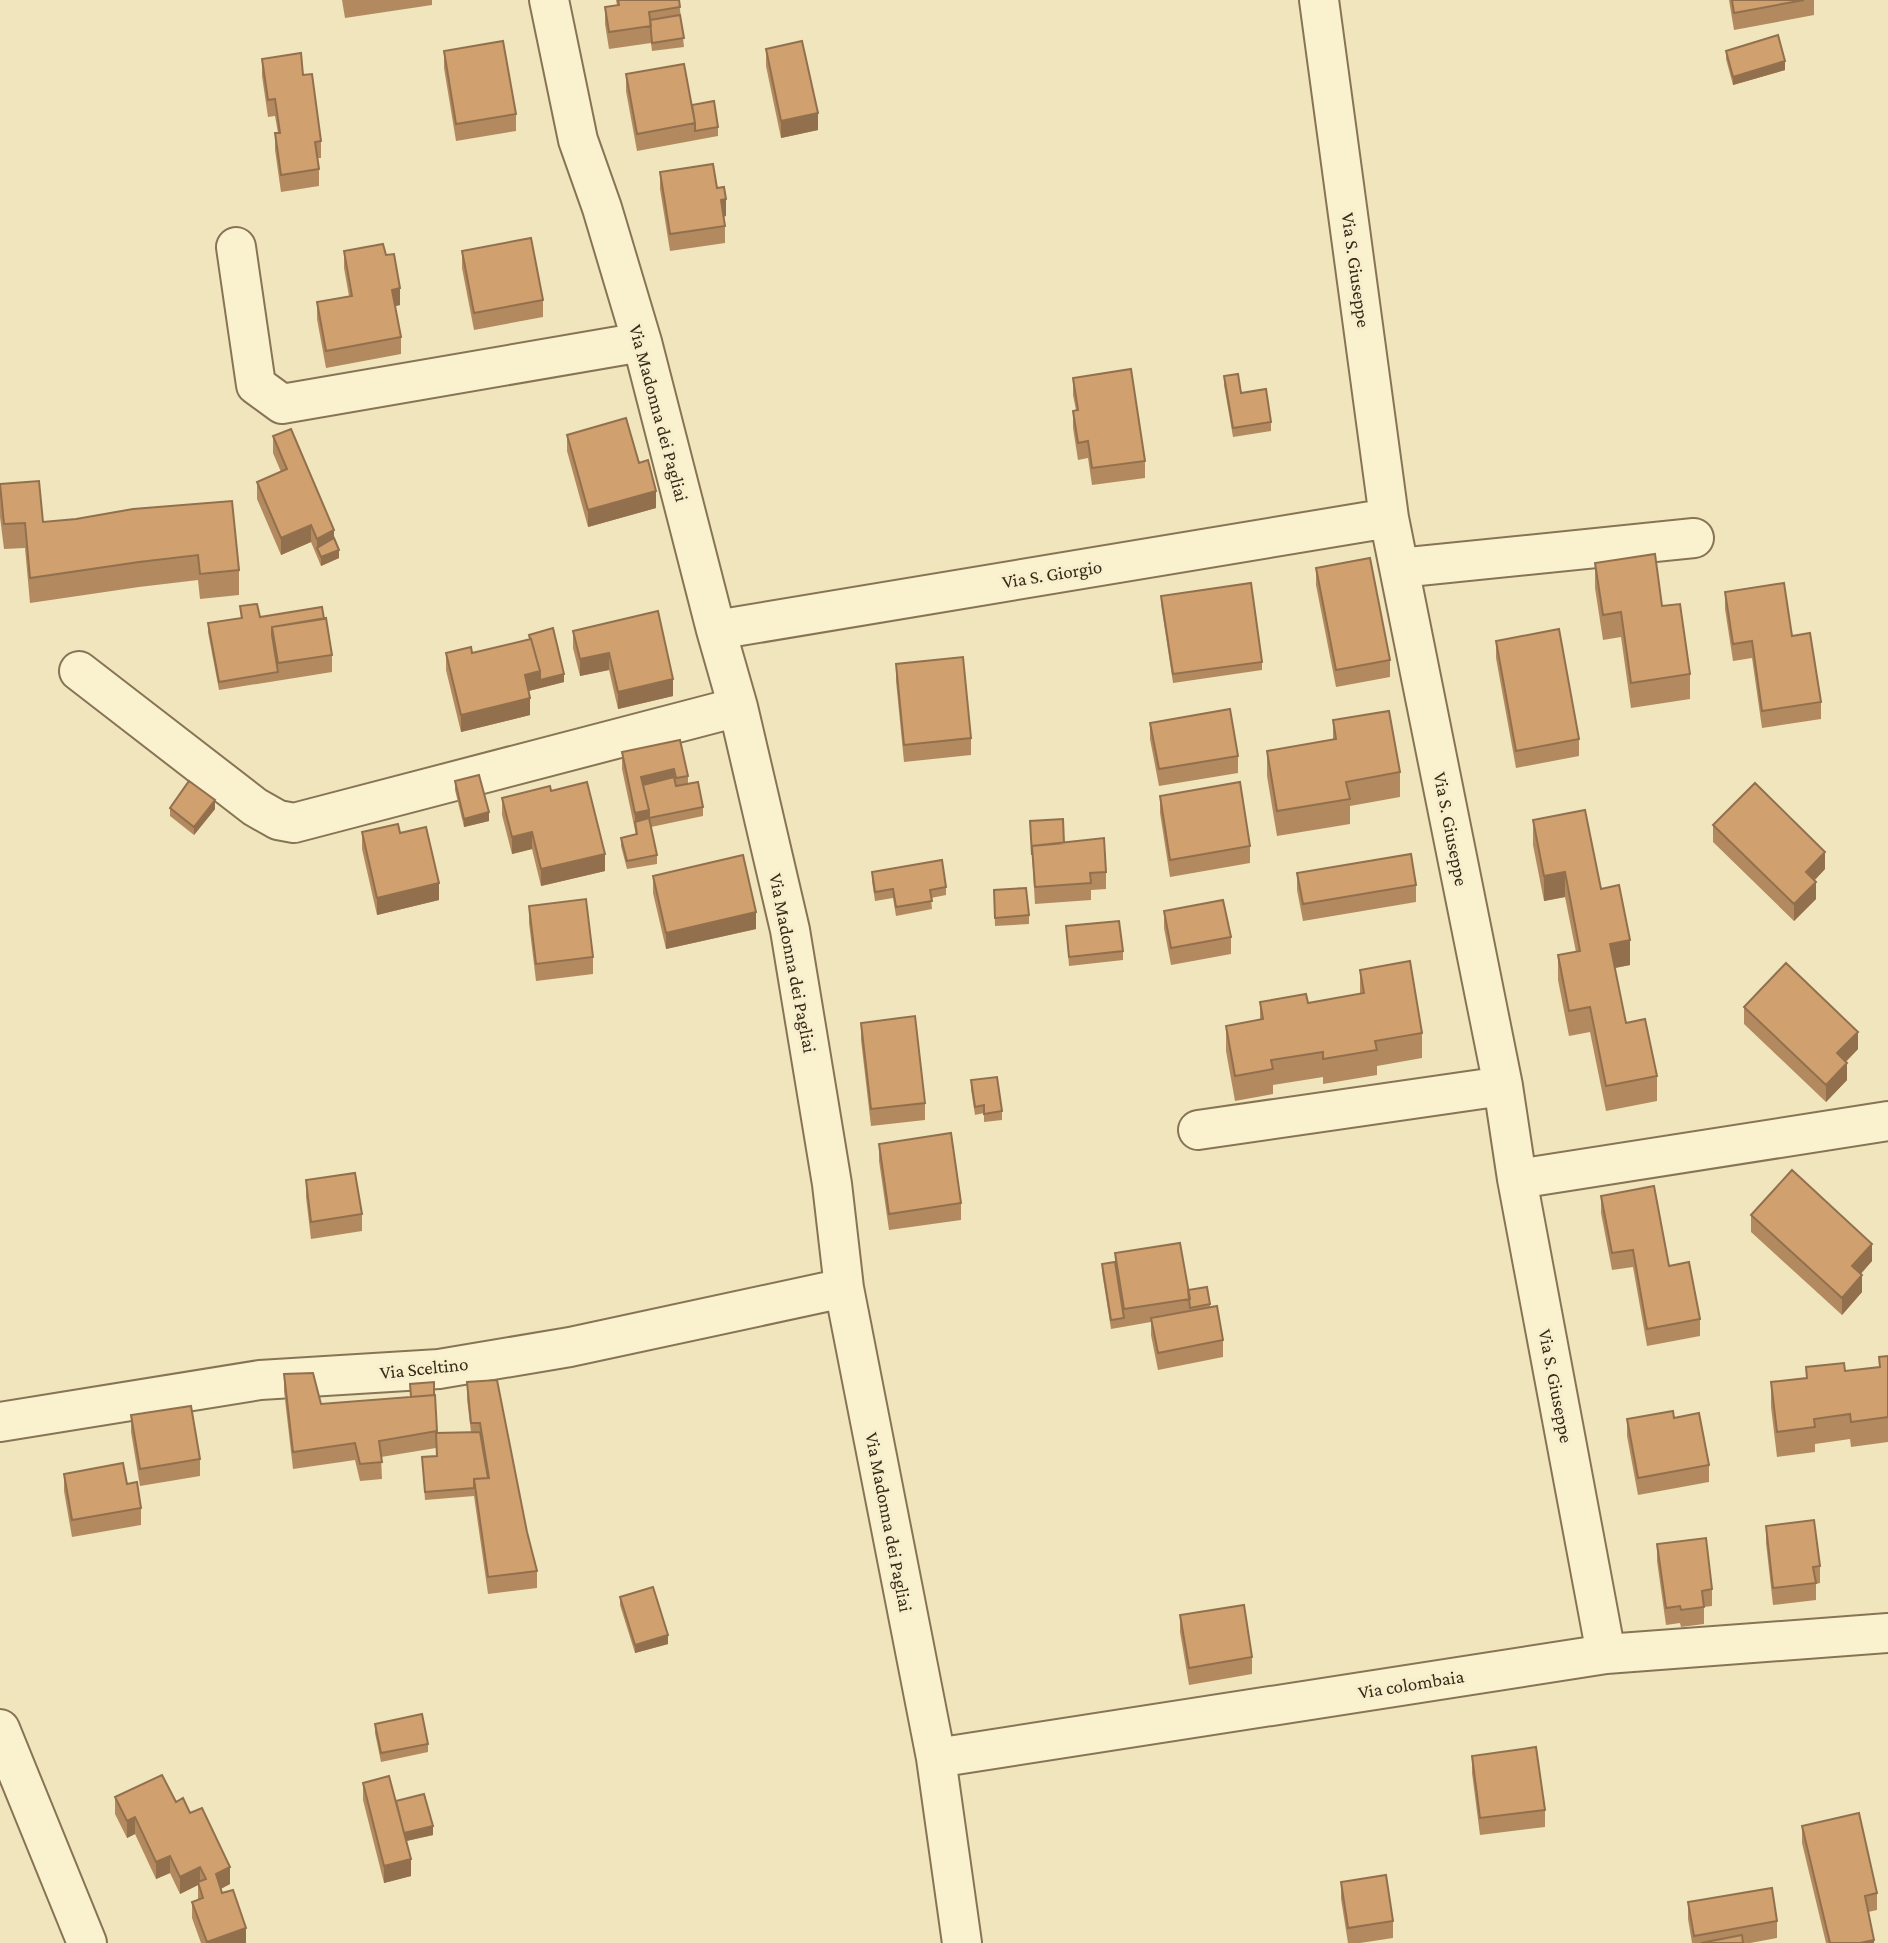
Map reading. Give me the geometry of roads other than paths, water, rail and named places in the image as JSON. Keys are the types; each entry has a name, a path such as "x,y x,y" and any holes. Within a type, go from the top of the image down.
{"street":[{"name":"Via Madonna dei Pagliai","path":"549,0 578,140 602,208 642,342 738,707 790,930 832,1184 844,1288 936,1758 962,1943"},
{"name":"Via S. Giuseppe","path":"1319,0 1389,518 1503,1086 1517,1179 1606,1654"},
{"path":"236,247 256,385 282,404 642,342"},
{"name":"Via S. Giorgio","path":"716,630 1389,518"},
{"path":"1399,568 1694,538"},
{"path":"79,671 255,807 278,821 294,823 738,707"},
{"path":"1198,1130 1503,1086"},
{"path":"1517,1179 1888,1121"},
{"name":"Via Sceltino","path":"0,1422 260,1380 439,1369 570,1347 844,1288"},
{"name":"Via colombaia","path":"936,1758 1606,1654 1888,1633"},
{"path":"0,1729 87,1943"}]}
